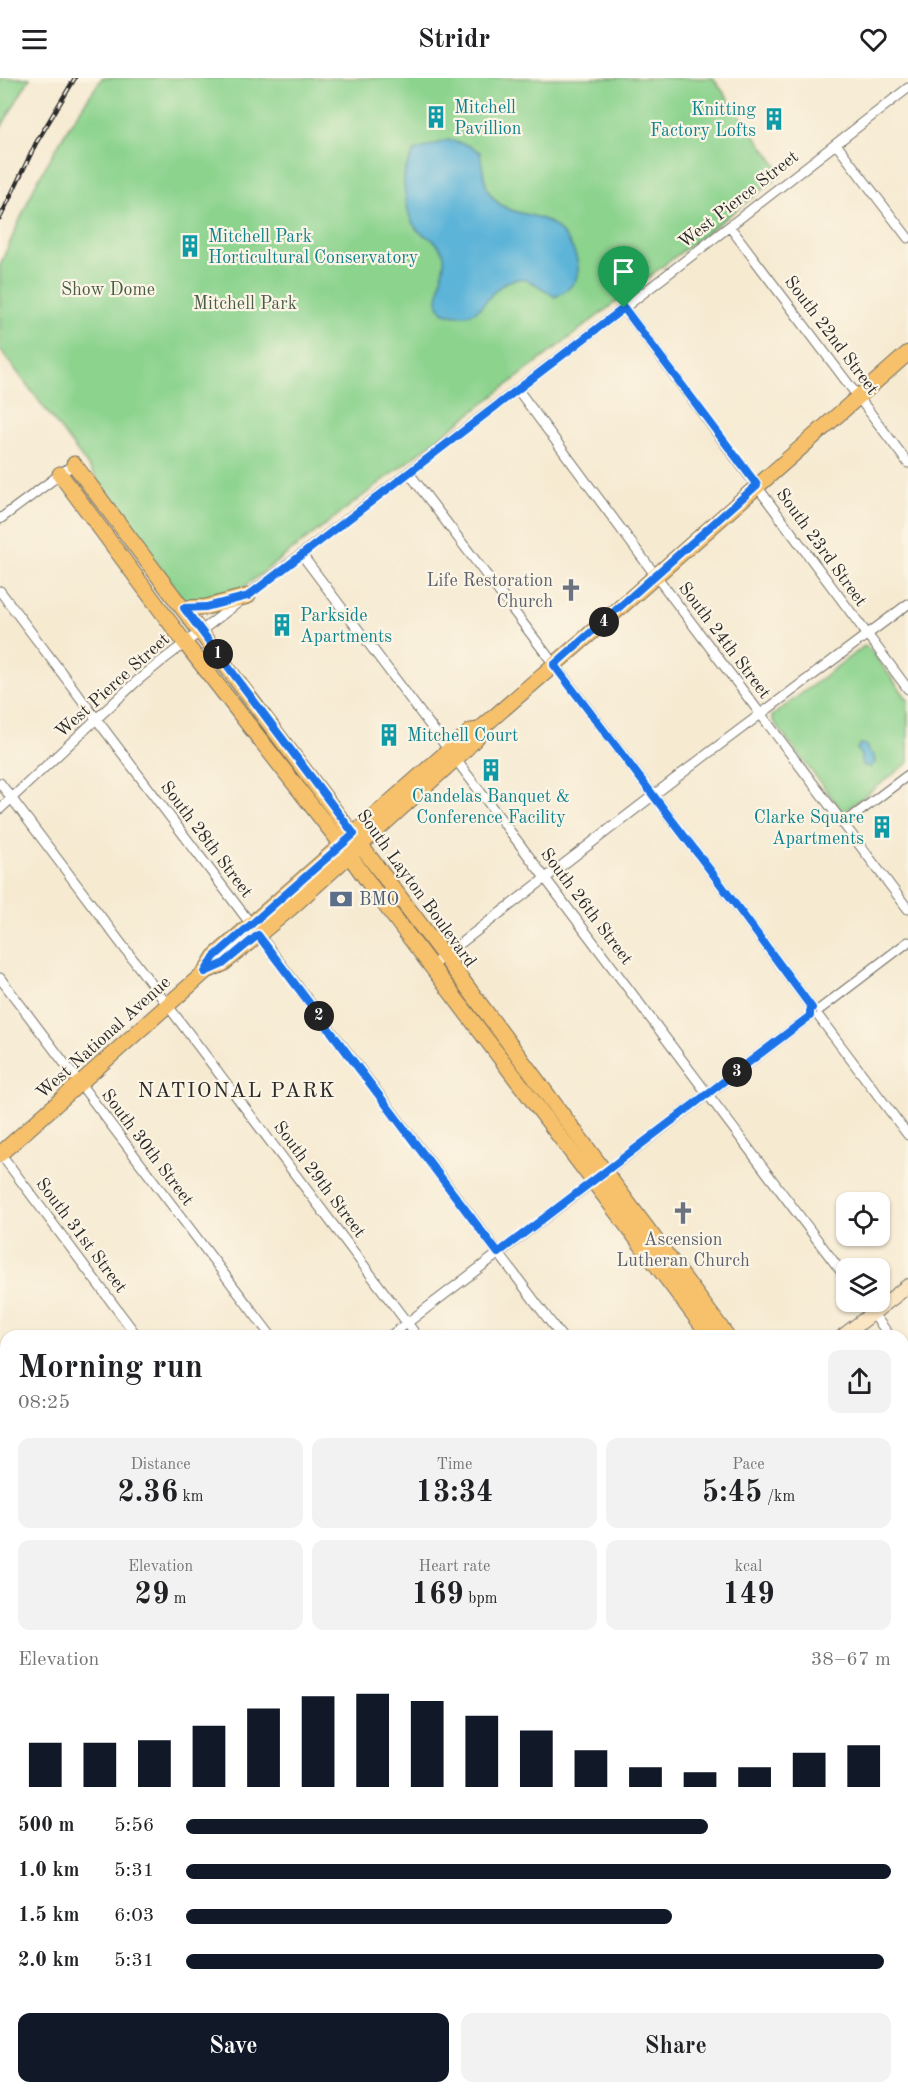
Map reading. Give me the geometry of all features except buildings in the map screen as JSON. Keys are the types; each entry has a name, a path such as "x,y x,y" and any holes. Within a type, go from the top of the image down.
{"main road":[{"name":"West National Avenue","path":"0,1154 205,972 214,957 254,929 453,754 478,738 479,730 908,352"},
{"name":"South Layton Boulevard","path":"74,464 358,839 437,961 593,1182 705,1330"},
{"name":"South Layton Boulevard","path":"60,474 185,643 346,850 605,1172 723,1330"},
{"path":"184,608 206,607 248,596"},
{"path":"266,746 279,755 294,773 305,769"},
{"path":"851,1330 908,1286"}],"street":[{"name":"West Pierce Street","path":"0,809 137,681 908,88"},
{"path":"836,144 908,238"},
{"name":"South 22nd Street","path":"730,227 908,463"},
{"name":"South 23rd Street","path":"624,308 757,485 866,636 908,689"},
{"name":"South 24th Street","path":"518,390 908,909"},
{"path":"0,519 74,464"},
{"path":"409,473 908,1135"},
{"name":"South 26th Street","path":"302,555 836,1265"},
{"name":"South 28th Street","path":"0,591 556,1330"},
{"path":"437,961 908,604"},
{"path":"843,824 908,775"},
{"name":"South 29th Street","path":"0,783 412,1330"},
{"path":"398,1330 908,942"},
{"name":"South 30th Street","path":"0,978 266,1330"},
{"name":"South 31st Street","path":"0,1154 132,1330"},
{"path":"873,1314 885,1330"}],"green space":[{"path":"0,78 30,78 0,129"},
{"name":"Mitchell Park","path":"102,78 713,78 783,174 236,593 192,606 185,602 91,470 0,349 0,265 36,183 71,123"},
{"path":"864,646 869,648 908,700 908,763 842,811 773,721 772,716"}],"water":[{"path":"448,140 467,145 480,152 486,184 495,200 510,210 543,219 562,233 572,248 578,264 576,279 567,290 555,297 531,282 516,279 500,286 480,308 472,313 448,314 438,306 444,255 437,243 418,231 412,222 406,200 404,178 414,151"},
{"path":"860,744 866,745 868,751 874,756 875,763 870,767 864,766 861,762 857,749"}],"railway":[{"path":"0,218 36,143 75,78"}],"place":[{"name":"Mitchell Pavillion","path":"436,117"},
{"name":"Knitting Factory Lofts","path":"774,119"},
{"name":"Mitchell Park Horticultural Conservatory","path":"190,246"},
{"name":"Life Restoration Church","path":"571,590"},
{"name":"Parkside Apartments","path":"282,625"},
{"name":"Mitchell Court","path":"389,735"},
{"name":"Candelas Banquet & Conference Facility","path":"491,770"},
{"name":"Clarke Square Apartments","path":"882,827"},
{"name":"BMO","path":"341,899"},
{"name":"Ascension Lutheran Church","path":"683,1213"}],"district":[{"name":"NATIONAL PARK","path":"237,1090"}],"route":[{"path":"624,308 757,485 554,665 812,1008 809,1012 810,1016 498,1253 258,935 223,964 205,972 214,957 354,834 184,608 206,607 248,596 624,308"}],"park label":[{"name":"Show Dome","path":"108,289"}]}
